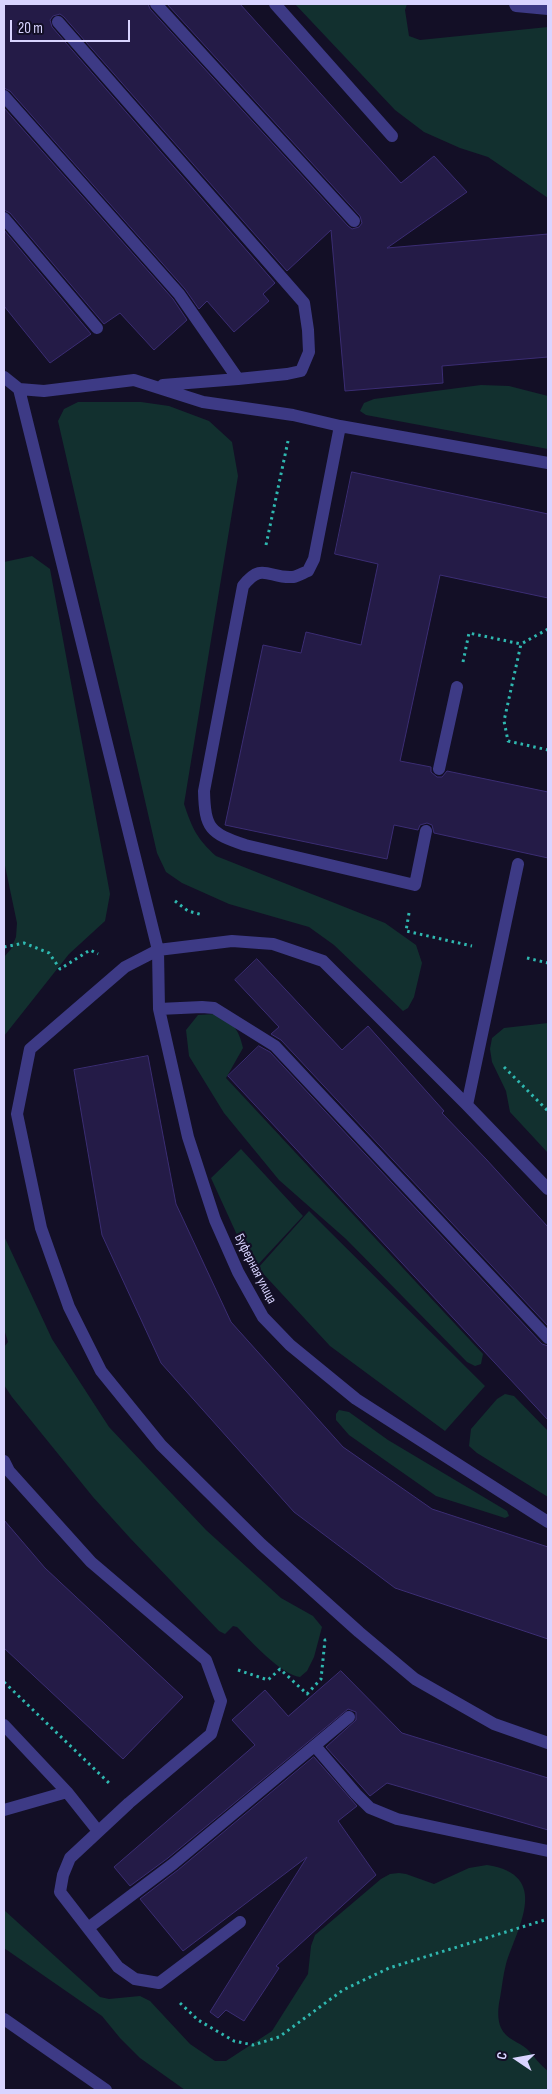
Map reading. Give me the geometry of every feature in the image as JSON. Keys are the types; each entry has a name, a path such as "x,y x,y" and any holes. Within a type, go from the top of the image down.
{"lane":[{"path":"156,4 354,221"},
{"path":"276,4 392,136"},
{"path":"515,4 516,6 548,9"},
{"path":"58,22 304,303 308,330 308,352 301,371 287,374 156,386"},
{"path":"4,96 179,294 238,379"},
{"path":"4,218 97,328"},
{"path":"4,377 19,389 44,391 134,380 203,402 293,415 340,426 548,463"},
{"name":"Буферная улица","path":"19,389 158,950 159,1009 188,1137 215,1220 238,1272 263,1317 290,1345 356,1399 548,1522"},
{"path":"340,426 314,559 308,571 294,577 260,572 251,576 243,586 204,791 204,808 208,826 219,836 245,845 415,885 426,831"},
{"path":"440,769 457,686"},
{"path":"467,1105 518,864"},
{"path":"548,1189 324,961 273,944 240,941 158,950 125,967 30,1049 17,1114 41,1228 68,1307 101,1370 161,1445 261,1544 359,1632 415,1679 494,1724 548,1743"},
{"path":"159,1009 214,1008 274,1046 548,1338"},
{"path":"4,1461 9,1471 91,1562 206,1660 222,1701 211,1734 129,1803 70,1858 63,1875 60,1892 118,1967 135,1979 160,1983 240,1922"},
{"path":"88,1928 173,1864 350,1717"},
{"path":"4,1725 67,1792 98,1831"},
{"path":"314,1746 370,1808 397,1819 548,1851"},
{"path":"4,1810 67,1792"},
{"path":"4,2019 106,2090"}],"path":[{"path":"260,572 293,415"},
{"path":"457,686 469,632 521,644 548,629"},
{"path":"521,644 504,721 508,741 548,750"},
{"path":"406,931 451,941"},
{"path":"4,947 24,943 50,953 60,969 90,950"},
{"path":"480,1043 548,1111"},
{"path":"213,1677 226,1665 268,1680 280,1669 306,1694 321,1679 325,1640 359,1632"},
{"path":"4,1682 129,1803"},
{"path":"160,1983 198,2020 234,2041 253,2045 279,2037 344,1990 389,1968 548,1919"}],"green space":[{"path":"295,4 407,4 405,10 409,36 420,40 548,27 548,198 488,157 460,148 424,132 395,110"},
{"path":"481,385 509,386 548,396 548,449 366,415 360,411 364,403 374,399"},
{"path":"78,402 141,402 169,406 209,421 232,442 238,476 184,804 196,833 216,856 385,923 416,945 422,963 414,997 408,1008 403,1011 334,945 309,927 229,904 182,883 166,872 157,853 58,421 64,409"},
{"path":"32,556 50,569 110,894 105,921 69,954 4,1036 4,957 11,949 16,937 17,923 4,861 4,562"},
{"path":"215,1014 234,1027 243,1048 226,1078 483,1354 481,1364 475,1366 467,1362 346,1239 279,1180 224,1113 189,1056 186,1030 198,1015"},
{"path":"548,1023 548,1153 510,1112 506,1091 492,1062 490,1049 492,1038 504,1028"},
{"path":"241,1149 303,1216 253,1270 211,1178"},
{"path":"309,1211 485,1386 445,1431 330,1346 258,1268"},
{"path":"4,1236 52,1339 109,1427 206,1530 281,1598 313,1616 322,1627 314,1657 307,1671 300,1677 292,1675 275,1664 237,1627 233,1626 225,1634 219,1631 93,1497 12,1397 4,1385 4,1347 8,1342 4,1329"},
{"path":"505,1394 514,1396 548,1431 548,1497 477,1453 469,1446 471,1429 497,1399"},
{"path":"339,1410 349,1412 388,1440 507,1511 509,1516 505,1518 436,1496 349,1435 336,1420 336,1414"},
{"path":"487,1865 507,1871 519,1879 524,1891 525,1904 522,1919 504,1972 498,2017 503,2032 527,2049 548,2071 548,2090 185,2090 140,2058 102,2016 4,1948 4,1910 100,1997 109,1999 140,1996 150,2001 190,2044 215,2061 226,2061 272,2031 308,1974 311,1946 315,1935 381,1879 390,1874 399,1873 434,1884 469,1868"}],"building":[{"path":"4,4 148,4 150,9 348,226 352,229 359,227 362,223 360,216 167,4 240,4 401,183 434,156 467,192 387,248 548,234 548,357 442,366 443,383 345,391 331,230 287,271 64,17 60,14 53,16 50,20 52,27 275,283 263,294 269,301 234,332 207,301 199,309 185,289 10,91 4,88"},
{"path":"4,108 173,299 187,320 154,350 120,313 104,324 10,213 4,210"},
{"path":"4,230 91,334 50,363 4,306"},
{"path":"352,472 548,514 548,598 440,575 400,761 431,767 431,772 437,777 442,777 447,771 548,792 548,858 434,833 432,825 427,823 420,825 418,830 394,825 387,859 225,825 263,645 301,653 306,632 361,645 378,564 335,554"},
{"path":"257,959 342,1050 368,1026 444,1111 442,1113 548,1227 548,1326 281,1040 271,1034 279,1027 235,980"},
{"path":"259,1046 270,1052 542,1344 548,1346 548,1420 228,1076"},
{"path":"148,1056 176,1204 231,1322 343,1447 432,1509 548,1547 548,1639 395,1588 294,1512 161,1363 102,1235 74,1070"},
{"path":"4,1520 45,1568 183,1697 123,1759 4,1648"},
{"path":"341,1671 402,1733 548,1778 548,1830 387,1783 370,1796 326,1747 356,1720 356,1712 348,1709 168,1858 130,1886 114,1867 255,1745 232,1720 265,1690 288,1716"},
{"path":"314,1757 357,1806 338,1821 376,1875 276,1966 279,1968 244,2021 226,2010 218,2018 210,2012 307,1857 183,1951 140,1899 178,1870"}]}
